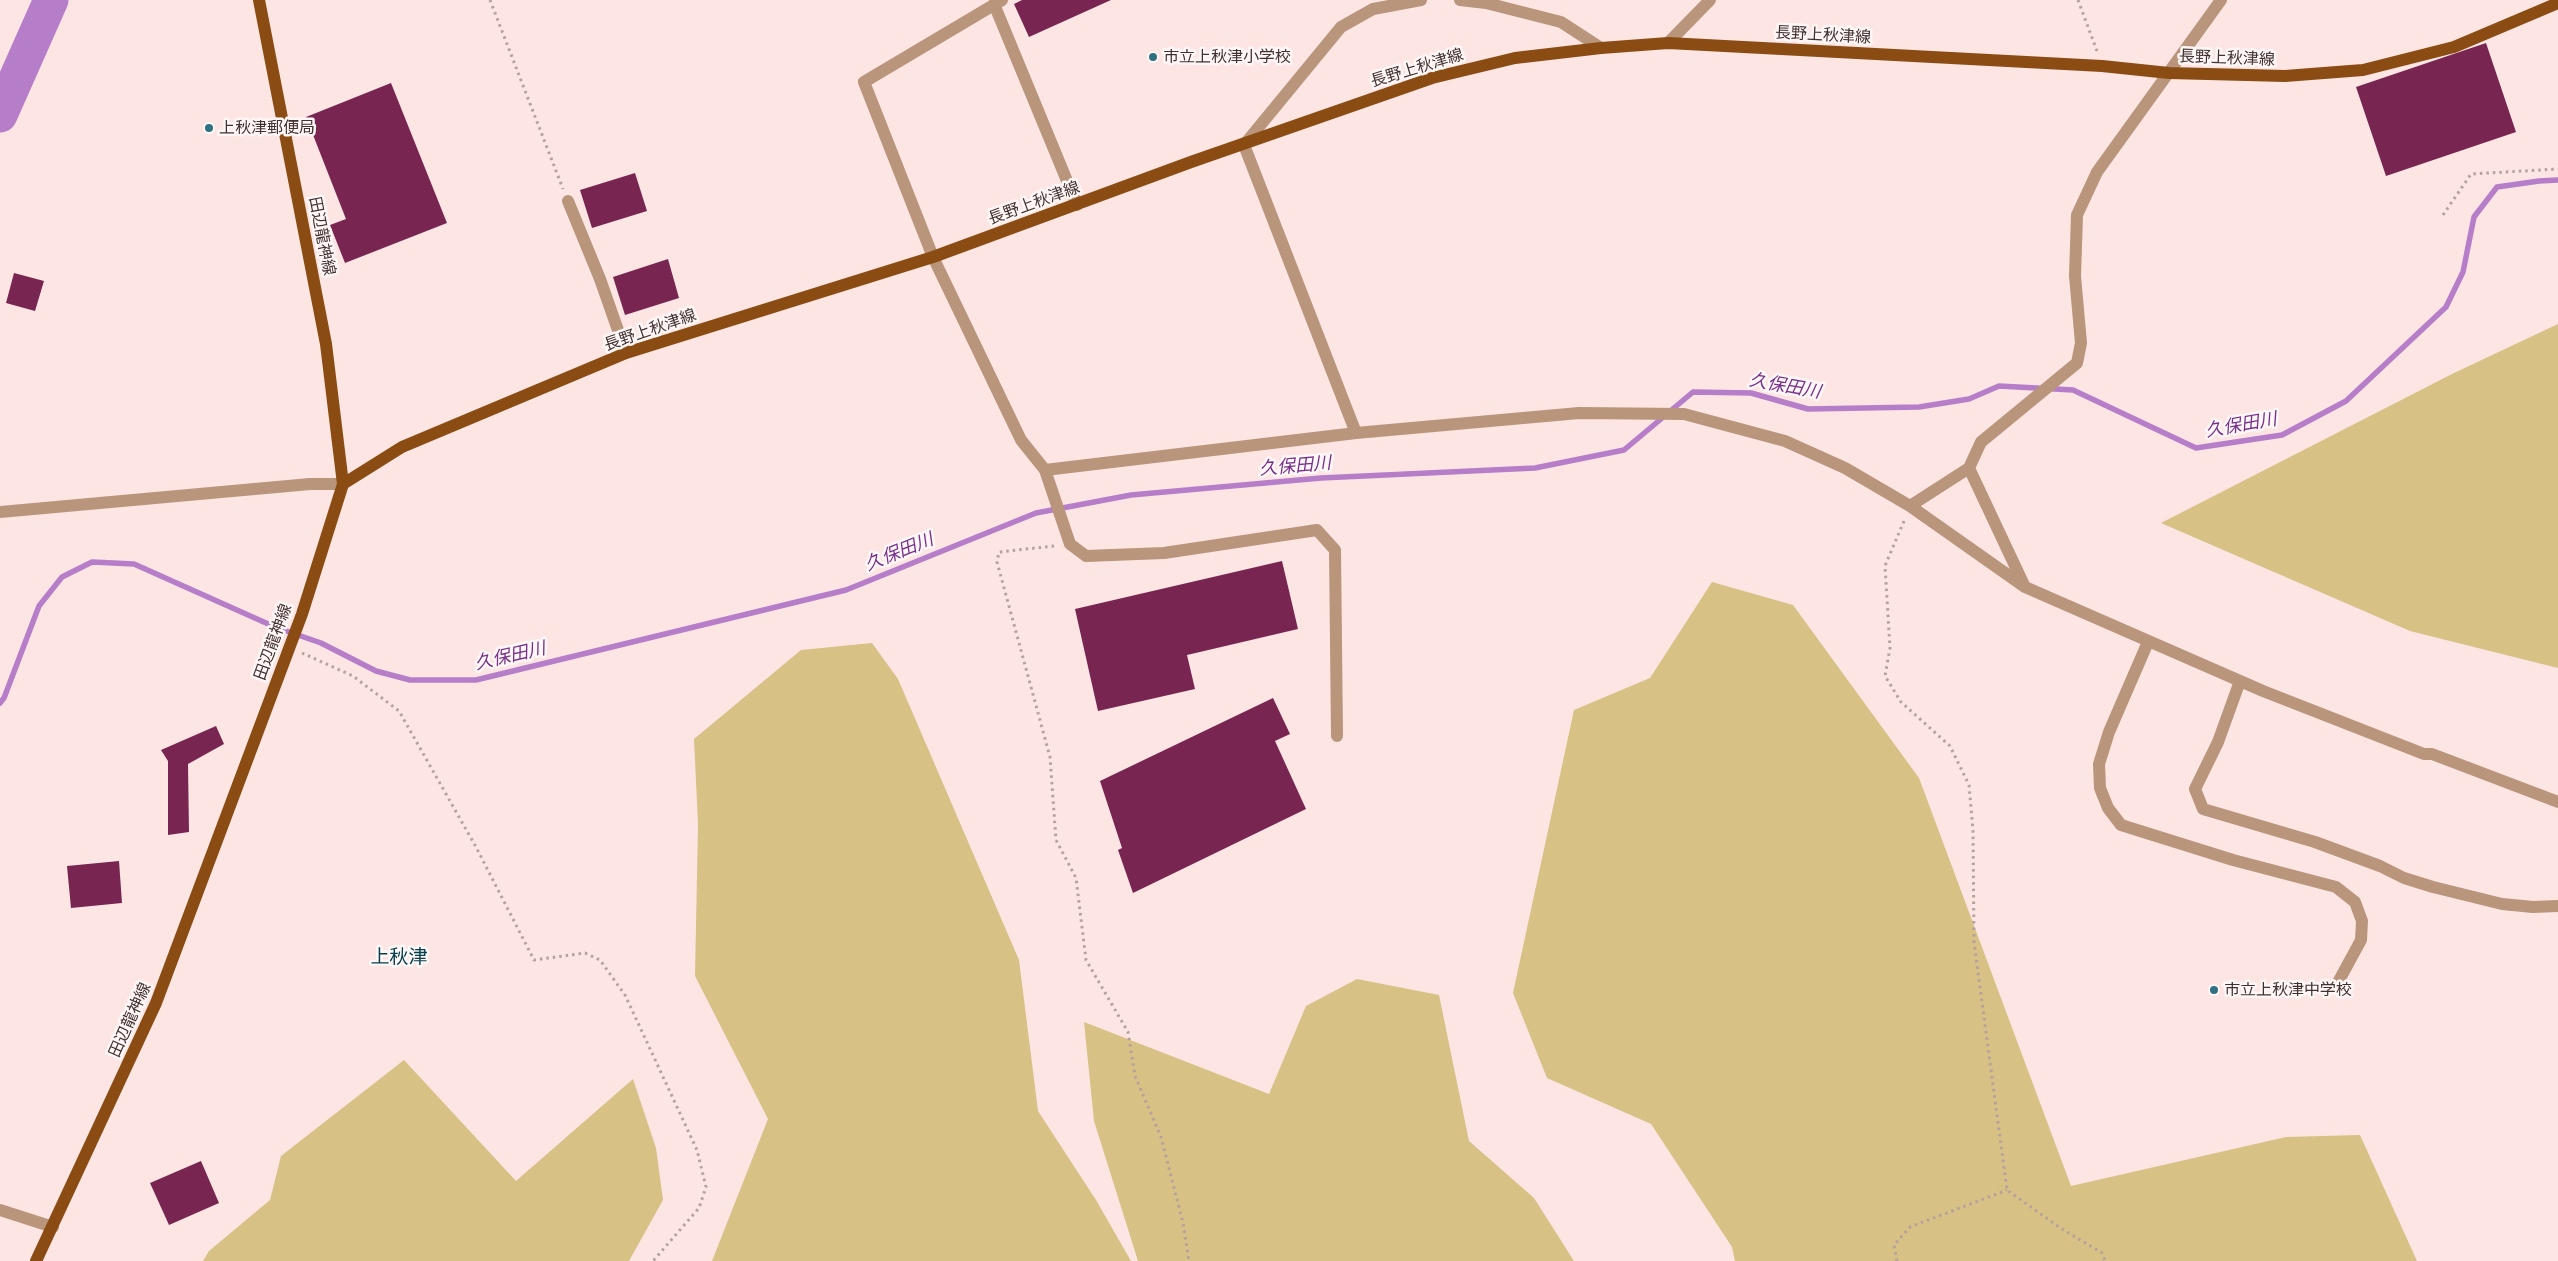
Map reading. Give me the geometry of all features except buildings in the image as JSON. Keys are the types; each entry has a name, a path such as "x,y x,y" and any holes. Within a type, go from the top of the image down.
{"main road":[{"name":"田辺龍神線","path":"36,1261 156,1003 302,614 343,484 326,344 259,0"},
{"name":"長野上秋津線","path":"343,484 402,447 626,353 934,257 1432,78 1515,58 1601,48 1668,43 2102,66 2169,73 2285,76 2363,70 2454,47 2558,3"}],"street":[{"path":"1356,432 1244,145 1341,27 1373,9 1421,0"},
{"path":"1460,0 1486,3 1561,22 1601,48"},
{"path":"1668,43 1710,0"},
{"path":"1910,506 1969,468 1981,442 2077,363 2081,344 2075,276 2077,215 2097,172 2221,0"},
{"path":"1077,205 997,1 864,82 934,257 1021,440 1045,470 1070,544 1086,556 1164,553 1317,530 1335,550 1337,736"},
{"path":"568,201 600,279 626,353"},
{"path":"1045,470 1356,432 1579,413 1684,414 1785,441 1846,468 1910,506 2026,587 2148,642 2240,681 2424,754 2432,754 2558,802"},
{"path":"1969,468 2026,587"},
{"path":"0,512 310,484 343,484"},
{"path":"2148,642 2109,732 2099,764 2100,788 2108,808 2122,825 2233,860 2336,887 2354,902 2362,921 2361,940 2336,986"},
{"path":"2240,681 2218,742 2195,789 2204,810 2315,842 2404,878 2433,887 2502,904 2533,907 2558,906"},
{"path":"0,1210 53,1227"}],"path":[{"path":"490,0 568,201"},
{"path":"2078,0 2102,66"},
{"path":"2443,215 2471,174 2558,169"},
{"path":"1910,506 1885,566 1890,648 1885,676 1902,702 1950,746 1969,785 1973,830 1974,942 2007,1190 2059,1227 2102,1253 2105,1261"},
{"path":"1070,544 999,552 997,562 1050,757 1056,840 1076,878 1086,960 1128,1032 1135,1076 1161,1137 1183,1223 1189,1261"},
{"path":"289,647 353,676 399,711 476,847 534,960 585,953 600,960 625,995 697,1150 706,1187 699,1208 653,1261"},
{"path":"1897,1261 1894,1245 1910,1227 2007,1190"}],"shaded area":[{"path":"2558,324 2558,668 2410,631 2161,523 2454,373"},
{"path":"1712,582 1793,605 1919,778 2071,1186 2286,1137 2360,1135 2417,1261 1735,1261 1732,1247 1651,1124 1547,1078 1513,993 1574,710 1650,678"},
{"path":"872,643 898,679 1019,960 1038,1111 1096,1200 1131,1261 712,1261 768,1119 695,976 698,824 694,739 801,650"},
{"path":"1357,979 1439,995 1469,1141 1534,1198 1574,1261 1138,1261 1094,1121 1084,1022 1269,1094 1306,1006"},
{"path":"404,1060 516,1181 633,1079 656,1148 663,1200 629,1261 203,1261 209,1251 270,1200 281,1156"}],"waterway":[{"path":"0,115 51,0"},
{"name":"久保田川","path":"0,703 4,698 39,606 62,577 92,562 134,564 275,627 321,643 376,671 410,680 476,680 846,590 1036,513 1131,495 1321,478 1535,468 1624,450 1693,392 1751,393 1808,409 1919,407 1969,399 1999,386 2073,390 2196,448 2282,435 2346,401 2446,307 2463,272 2474,217 2497,187 2558,180"}],"place":[{"name":"市立上秋津小学校","path":"1153,57"},
{"name":"上秋津郵便局","path":"209,128"},
{"name":"市立上秋津中学校","path":"2214,990"}],"district":[{"name":"上秋津","path":"399,957"}]}
